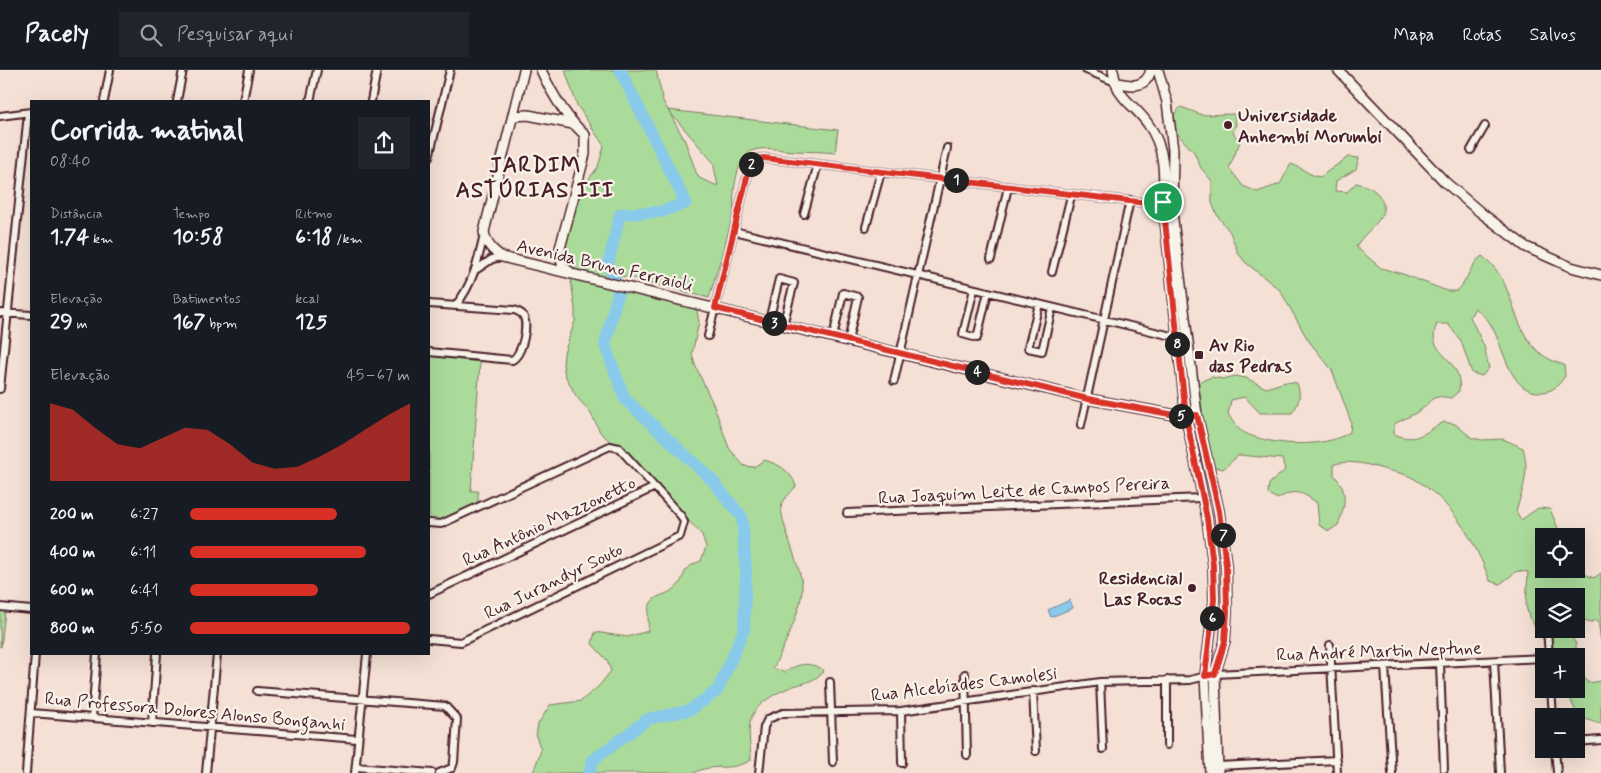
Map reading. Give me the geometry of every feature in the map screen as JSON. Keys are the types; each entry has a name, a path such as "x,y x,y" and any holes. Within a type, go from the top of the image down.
{"street":[{"path":"103,100 110,70"},
{"path":"177,100 183,70"},
{"path":"243,100 249,70"},
{"path":"310,100 317,70"},
{"path":"371,100 377,70"},
{"path":"430,153 450,70"},
{"path":"456,305 464,295 476,270 524,70"},
{"path":"540,266 548,263 558,252 585,154 585,135 573,124 551,92 541,70"},
{"path":"1086,70 1115,82 1130,85 1141,84 1149,78 1151,70"},
{"path":"1113,70 1115,82 1121,96 1147,122 1157,142 1164,167 1163,202 1176,337 1186,417 1213,565 1214,600 1205,676 1210,773"},
{"path":"1158,70 1167,102 1173,150 1172,212 1197,415 1219,511 1226,565 1227,612 1225,641 1215,674 1218,769"},
{"path":"1338,70 1445,182 1480,212 1526,247 1571,267 1601,275"},
{"path":"0,116 30,112 0,389"},
{"path":"514,116 528,114 573,124"},
{"path":"1471,150 1485,126"},
{"path":"894,381 947,148"},
{"path":"708,336 750,165 756,159 764,158 940,178 1072,196 1130,200 1155,204 1163,202"},
{"path":"804,214 818,164"},
{"path":"866,227 881,172"},
{"path":"991,259 1008,187"},
{"path":"1052,272 1072,196"},
{"path":"1081,425 1130,200"},
{"path":"734,231 1176,337"},
{"name":"Avenida Bruno Ferraioli","path":"484,232 486,242 492,250 502,257 1088,399 1186,417 1197,415"},
{"path":"558,252 562,266 570,273"},
{"name":"Avenida Bruno Ferraioli","path":"476,270 492,259 502,257"},
{"path":"769,321 779,279 787,281 794,283 784,325"},
{"path":"974,289 963,334 977,338 988,292"},
{"path":"833,337 843,293 858,297 848,341"},
{"path":"430,304 514,310 521,314 525,321 521,351 512,360 430,352"},
{"path":"1039,304 1028,348 1042,351 1052,308"},
{"path":"0,313 30,315"},
{"path":"430,523 441,524 610,446 619,448 655,487"},
{"name":"Rua Jurandyr Souto","path":"430,639 461,642 680,536 684,529 681,516 655,487"},
{"name":"Rua Antônio Mazzonetto","path":"430,594 655,487"},
{"name":"Rua Joaquim Leite de Campos Pereira","path":"847,513 1202,498"},
{"path":"0,607 30,610"},
{"path":"1330,645 1337,773"},
{"path":"26,773 36,655"},
{"path":"92,718 96,655"},
{"path":"152,723 157,655"},
{"path":"206,773 217,655"},
{"path":"367,655 355,770 432,773"},
{"name":"Rua André Martin Neptune","path":"1215,674 1535,659"},
{"path":"1494,661 1500,772"},
{"path":"1440,664 1444,769"},
{"path":"1386,667 1392,773"},
{"path":"965,674 967,755"},
{"name":"Rua Alcebíades Camolesi","path":"759,771 764,727 768,719 783,713 901,711 1100,682 1190,680 1215,674"},
{"path":"1167,680 1167,746"},
{"path":"830,682 834,762"},
{"path":"1100,682 1103,748"},
{"path":"257,691 445,706 453,712 457,719 454,762 452,768 439,773"},
{"path":"1033,691 1036,751"},
{"path":"901,711 902,764"},
{"name":"Rua Professora Dolores Alonso Bonganhi","path":"31,713 357,739"},
{"path":"1585,741 1601,740"},
{"path":"1209,748 1214,752 1214,763 1218,769"},
{"path":"1556,758 1557,772"},
{"path":"1218,769 1337,760"}],"green space":[{"path":"565,70 656,70 663,101 685,141 699,178 718,186 713,162 668,110 838,130 835,153 765,148 754,150 743,160 734,188 734,213 709,298 629,277 607,275 604,285 614,289 625,288 689,304 697,311 699,322 692,354 729,448 744,466 754,467 764,460 779,466 788,472 796,486 783,502 781,510 801,577 802,594 792,628 773,669 785,672 804,664 824,671 812,680 777,693 759,706 754,712 750,723 751,760 743,764 708,768 694,773 533,773 541,750 536,736 538,724 550,705 581,701 598,687 611,671 607,660 592,644 595,632 627,637 648,631 648,610 653,600 678,586 686,571 701,561 706,547 702,535 648,477 600,432 590,412 576,396 565,375 564,353 575,321 575,309 565,237 573,205 584,185 598,167 604,146 577,105"},
{"path":"1181,107 1202,115 1234,114 1236,124 1233,133 1240,142 1229,168 1243,186 1257,192 1280,184 1291,164 1320,177 1348,157 1359,158 1356,169 1336,181 1335,191 1347,192 1356,183 1373,189 1380,197 1383,211 1380,218 1356,247 1381,268 1403,274 1447,291 1457,291 1474,264 1482,256 1495,268 1504,283 1523,331 1532,345 1545,357 1564,365 1565,376 1558,385 1545,392 1530,391 1522,385 1509,367 1491,325 1475,308 1470,317 1484,346 1489,368 1482,376 1472,373 1461,341 1448,324 1437,324 1434,334 1435,343 1456,370 1459,379 1459,391 1451,398 1434,398 1421,410 1394,424 1394,434 1409,438 1420,436 1444,422 1455,424 1472,438 1482,440 1503,439 1523,448 1526,472 1516,511 1521,520 1538,508 1550,509 1558,528 1535,528 1535,578 1585,578 1585,574 1594,578 1601,573 1601,642 1598,620 1591,622 1585,620 1585,588 1535,588 1535,626 1529,617 1526,606 1528,572 1517,571 1500,584 1490,581 1477,551 1451,510 1427,487 1413,478 1365,464 1347,462 1334,464 1334,475 1344,493 1344,505 1338,525 1329,531 1319,525 1317,503 1307,496 1289,493 1278,499 1268,494 1269,484 1285,470 1282,459 1239,455 1223,469 1212,466 1203,433 1204,422 1196,391 1201,381 1212,377 1223,379 1235,376 1246,378 1266,388 1286,382 1297,383 1299,398 1292,413 1260,413 1245,397 1231,400 1228,414 1234,424 1243,432 1254,437 1297,444 1326,441 1350,432 1351,422 1332,370 1308,340 1280,290 1245,262 1238,253 1230,232 1217,215 1212,203 1212,181 1201,168 1194,152 1179,136 1174,127 1173,115"},
{"path":"430,356 480,362 471,491 478,491 478,505 441,521 430,520"},
{"path":"0,611 5,612 1,647 0,647"},
{"path":"1542,638 1572,638 1576,648 1549,648"},
{"path":"1585,678 1588,683 1601,681 1601,724 1585,718 1585,708 1575,708 1570,698 1585,698"}],"water":[{"path":"1070,600 1073,608 1051,617 1048,610"}],"waterway":[{"path":"589,773 593,760 648,719 690,710 718,690 744,630 746,570 742,517 711,479 625,399 605,345 619,288 608,265 620,214 660,212 686,203 620,70"}],"place":[{"name":"Universidade Anhembi Morumbi","path":"1228,125"},
{"name":"Av Rio das Pedras","path":"1199,355"},
{"name":"Residencial Las Rocas","path":"1192,588"}],"district":[{"name":"JARDIM ASTÚRIAS III","path":"535,176"}],"route":[{"path":"1163,202 1155,204 1130,200 1072,196 940,178 764,158 756,159 750,165 715,308 1088,399 1186,417 1207,518 1213,565 1214,600 1205,676 1215,674 1225,641 1227,612 1226,565 1219,511 1197,415 1186,417 1163,202"}]}
